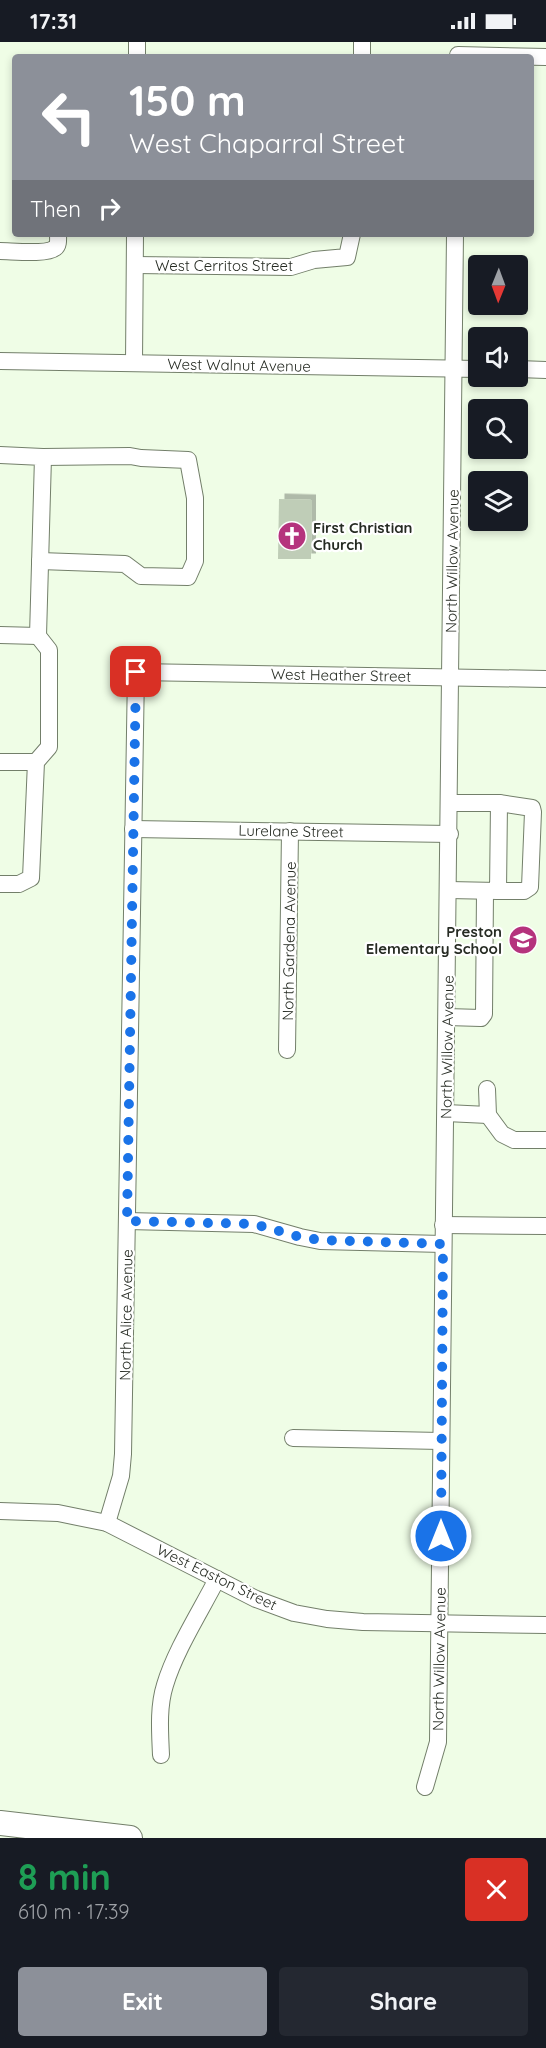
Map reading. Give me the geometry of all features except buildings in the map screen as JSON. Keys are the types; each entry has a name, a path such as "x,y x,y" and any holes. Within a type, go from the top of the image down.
{"highway":[{"path":"0,1823 130,1838"}],"street":[{"path":"458,51 502,54"},
{"path":"0,250 54,249 57,246 58,237"},
{"path":"134,363 135,237"},
{"name":"West Cerritos Street","path":"135,266 291,267 314,260 347,257 351,237"},
{"name":"North Willow Avenue","path":"425,1787 438,1742 441,1623 443,1225 450,834 455,237"},
{"name":"West Walnut Avenue","path":"0,361 468,369"},
{"path":"528,369 546,370"},
{"path":"0,454 43,457 130,456 188,460 195,498 195,561 188,577 141,576 125,564 40,561"},
{"path":"0,884 19,884 31,878 36,762 49,747 49,650 38,636 43,457"},
{"path":"0,635 38,636"},
{"name":"West Heather Street","path":"136,672 546,679"},
{"name":"North Alice Avenue","path":"107,1523 121,1476 123,1454 136,672"},
{"path":"0,762 36,762"},
{"path":"449,890 524,891 530,887 533,812 526,806 499,803 450,803"},
{"path":"447,1017 481,1018 484,1012 499,803"},
{"name":"Lurelane Street","path":"133,829 450,834"},
{"name":"North Gardena Avenue","path":"287,1050 290,831"},
{"path":"487,1089 488,1115 502,1134 514,1140 546,1140"},
{"path":"446,1113 488,1115"},
{"path":"127,1221 254,1224 320,1240 443,1244"},
{"path":"443,1225 546,1226"},
{"path":"293,1438 441,1441"},
{"name":"West Easton Street","path":"0,1511 66,1514 107,1523 256,1599 311,1617 363,1622 546,1625"},
{"path":"161,1755 160,1718 164,1686 217,1579"}],"place":[{"name":"First Christian Church","path":"292,536"},
{"name":"Preston Elementary School","path":"523,940"}],"route":[{"path":"136,672 127,1221 254,1224 320,1240 443,1244 441,1536"}]}
